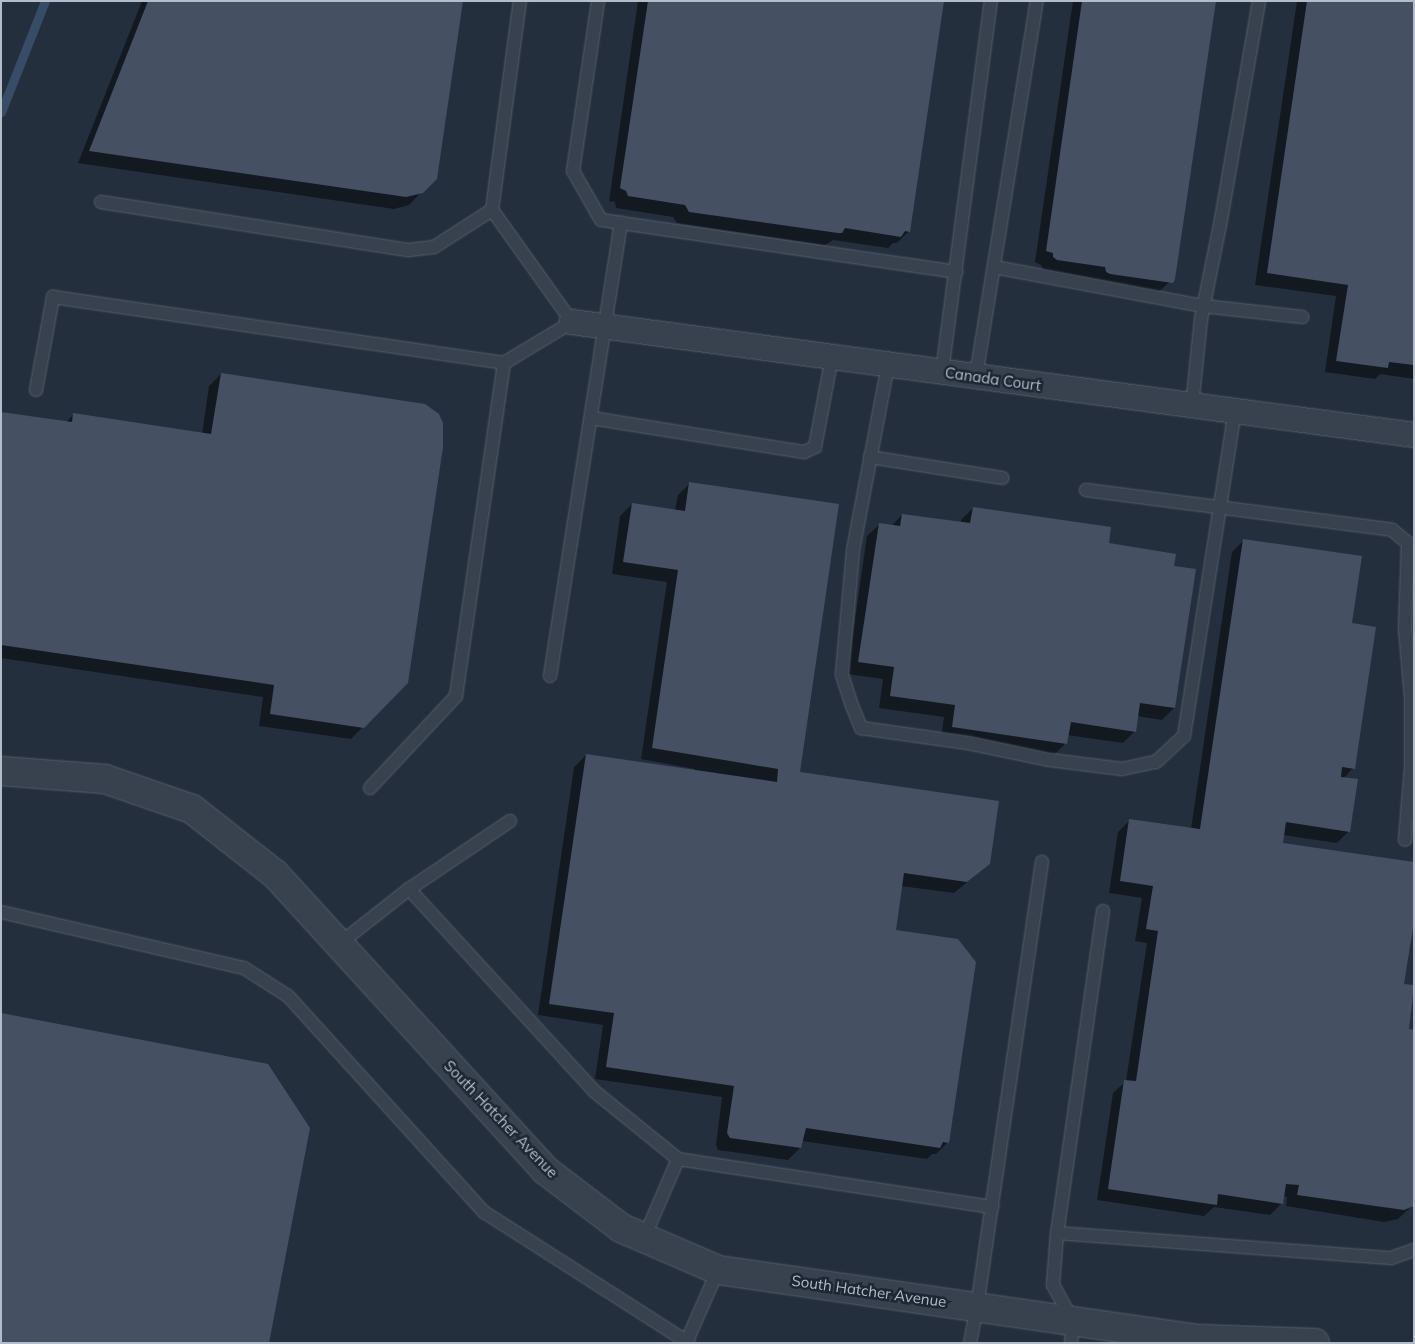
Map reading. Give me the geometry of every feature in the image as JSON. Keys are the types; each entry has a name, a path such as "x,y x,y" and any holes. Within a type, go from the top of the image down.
{"street":[{"name":"Canada Court","path":"572,322 1414,436"},
{"name":"South Hatcher Avenue","path":"4,770 106,778 192,809 275,874 545,1170 621,1228 718,1270 977,1307 1072,1332 1315,1343"}],"lane":[{"path":"36,390 53,296 504,362 572,322 492,210 520,1"},
{"path":"598,1 573,171 601,220 956,272"},
{"path":"942,372 991,1"},
{"path":"976,376 1037,1"},
{"path":"1192,406 1204,306 1259,1"},
{"path":"101,202 409,250 434,247 492,210"},
{"path":"550,676 622,223"},
{"path":"994,267 1204,306 1302,317"},
{"path":"591,418 804,452 815,447 832,357"},
{"path":"370,788 456,696 504,362"},
{"path":"888,365 853,550 842,675 861,728 968,743 1050,760 1122,769 1156,762 1184,736 1235,412"},
{"path":"870,458 1002,478"},
{"path":"1086,490 1392,530 1408,543 1405,628 1412,679 1410,768 1405,840"},
{"path":"339,944 409,889 510,821"},
{"path":"970,1343 992,1207 1042,862"},
{"path":"409,889 594,1091 678,1159 992,1207"},
{"path":"1,912 244,968 251,972 288,996 484,1212 687,1342 718,1270"},
{"path":"1072,1332 1053,1285 1057,1233 1103,912"},
{"path":"644,1238 678,1159"},
{"path":"1057,1233 1391,1258 1414,1250"}],"building":[{"path":"148,1 463,1 437,179 423,193 406,197 89,151"},
{"path":"648,1 944,1 910,232 905,231 901,237 845,228 842,233 838,233 689,212 685,205 628,196 626,191 620,188"},
{"path":"1082,1 1216,1 1173,283 1110,274 1106,272 1105,267 1057,260 1053,257 1053,253 1046,251"},
{"path":"1307,1 1414,1 1414,365 1389,362 1388,368 1336,361 1348,285 1267,273"},
{"path":"221,373 425,404 439,414 443,423 443,447 408,683 364,728 270,714 274,685 1,645 1,412 72,422 73,413 211,434"},
{"path":"689,482 839,504 800,772 999,801 990,864 967,882 904,873 896,930 958,939 976,962 949,1143 943,1142 940,1148 806,1128 801,1148 730,1138 727,1133 734,1086 606,1067 614,1013 549,1004 586,754 777,782 778,769 652,748 678,570 623,562 632,503 685,511"},
{"path":"973,507 1111,527 1109,543 1176,554 1174,566 1196,569 1175,708 1140,703 1136,732 1071,722 1067,744 952,727 955,705 890,696 894,667 858,662 879,523 900,526 902,514 970,523"},
{"path":"1243,539 1362,556 1352,623 1376,627 1355,769 1342,767 1341,777 1358,779 1350,832 1286,822 1283,843 1414,862 1414,921 1404,984 1414,985 1409,1029 1414,1030 1414,1206 1404,1210 1297,1195 1299,1185 1286,1184 1283,1204 1218,1194 1217,1205 1108,1189 1124,1080 1136,1081 1158,931 1146,929 1153,886 1120,881 1129,819 1200,829"},
{"path":"1,1013 268,1064 310,1128 269,1343 1,1343"}],"waterway":[{"path":"1,112 45,1"}]}
